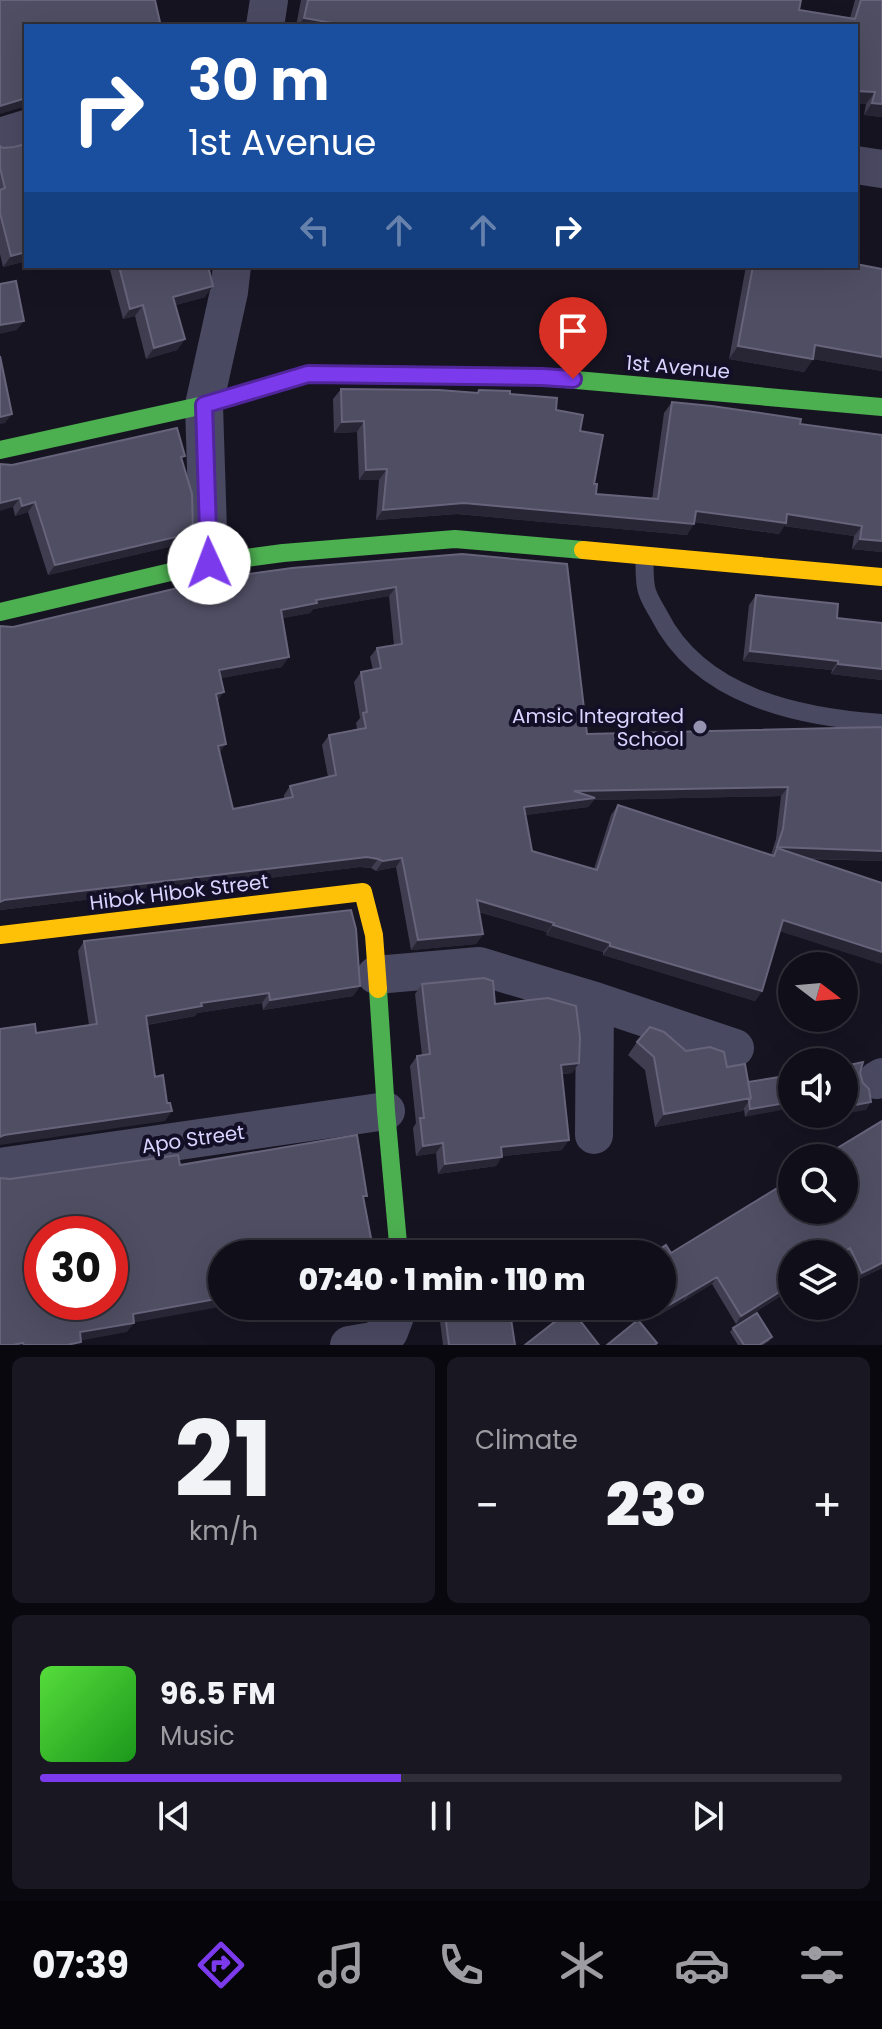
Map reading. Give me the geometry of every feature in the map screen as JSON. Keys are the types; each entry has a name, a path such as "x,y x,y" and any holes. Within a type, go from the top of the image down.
{"street":[{"path":"265,24 269,0"},
{"path":"0,137 24,130"},
{"path":"858,165 882,169"},
{"path":"209,563 204,405 232,268"},
{"name":"1st Avenue","path":"0,450 204,405 308,374 542,377 882,407"},
{"path":"0,612 209,563 283,553 455,539 882,577"},
{"name":"Hibok Hibok Street","path":"0,935 363,892 374,935 376,975"},
{"path":"398,1240 376,975 479,966 735,1048"},
{"path":"594,1135 595,1001"},
{"name":"Apo Street","path":"0,1167 386,1111"},
{"path":"361,1343 389,1332 394,1320"}],"lane":[{"path":"644,556 646,589 668,634 711,676 765,703 838,720 882,723"}],"building":[{"path":"0,0 155,0 160,22 153,24 24,24 24,99 0,106"},
{"path":"308,0 801,0 799,10 855,19 861,0 882,0 882,104 872,103 875,92 858,91 858,24 338,24 304,18"},
{"path":"24,144 24,253 11,256 0,213 0,190 5,188 0,168 0,146"},
{"path":"858,264 882,269 882,357 815,345 813,359 738,346 753,268 858,268"},
{"path":"120,268 208,268 213,286 173,297 185,339 154,348 143,305 130,309"},
{"path":"16,281 24,321 0,325 0,284"},
{"path":"0,356 12,414 0,417"},
{"path":"341,389 510,391 510,394 557,398 556,410 583,415 580,431 603,435 594,484 597,484 596,494 658,499 672,402 801,419 800,424 882,435 882,541 860,539 862,526 787,514 786,523 696,511 694,524 464,503 383,510 387,469 366,470 364,421 342,422"},
{"path":"177,428 185,456 181,457 192,494 193,533 55,565 35,502 22,506 20,498 0,503 0,464 12,465"},
{"path":"462,554 567,564 587,734 882,727 882,851 777,847 783,829 788,787 574,791 595,798 524,807 532,851 597,870 618,805 774,856 777,848 882,883 882,952 783,920 762,991 610,946 610,943 554,923 477,900 483,934 418,940 402,858 383,861 367,857 0,902 0,626 13,627 220,578 292,568","holes":["396,587 402,644 377,648 381,668 361,672 367,712 363,713 366,728 329,735 336,775 290,786 293,797 233,809 218,746 226,744 216,694 224,692 219,670 289,657 281,610 317,603 316,600"]},
{"path":"756,595 838,604 837,618 882,623 882,669 750,651"},
{"path":"351,910 356,929 360,986 270,1000 269,993 201,1003 202,1006 146,1016 155,1077 163,1075 167,1103 170,1103 172,1111 0,1137 0,1029 35,1024 36,1033 97,1024 84,941"},
{"path":"484,978 493,981 495,1004 548,998 576,1006 579,1063 561,1065 569,1140 501,1147 502,1157 445,1164 443,1143 423,1146 420,1118 424,1118 417,1056 430,1054 422,984"},
{"path":"650,1027 664,1032 686,1051 710,1047 724,1052 727,1067 745,1064 751,1098 664,1114 654,1057 637,1042"},
{"path":"863,1062 860,1073 869,1089 871,1102 858,1104 858,1063"},
{"path":"778,1077 778,1104 750,1109 748,1082"},
{"path":"882,1121 882,1263 862,1273 858,1265 858,1240 778,1240 778,1293 741,1316 717,1277 676,1301 676,1250 778,1188 778,1224 858,1224 858,1144 844,1144"},
{"path":"357,1135 371,1240 208,1240 208,1301 133,1314 134,1323 80,1332 81,1342 67,1345 0,1345 0,1178 178,1155 180,1165"},
{"path":"757,1313 772,1337 759,1345 744,1345 733,1328"},
{"path":"446,1320 511,1320 515,1345 449,1345"},
{"path":"557,1320 580,1320 599,1345 525,1345"},
{"path":"638,1320 657,1343 655,1345 607,1345"}],"traffic: fast":[{"path":"0,450 204,405 308,374 542,377 882,407"},
{"path":"0,612 209,563 283,553 455,539 583,550"},
{"path":"378,989 398,1240"}],"traffic: slow":[{"path":"583,550 882,577"},
{"path":"0,935 363,892 374,935 378,989"}],"place":[{"name":"Amsic Integrated School","path":"700,727"}],"route":[{"path":"209,563 204,405 308,374 573,379"}]}
